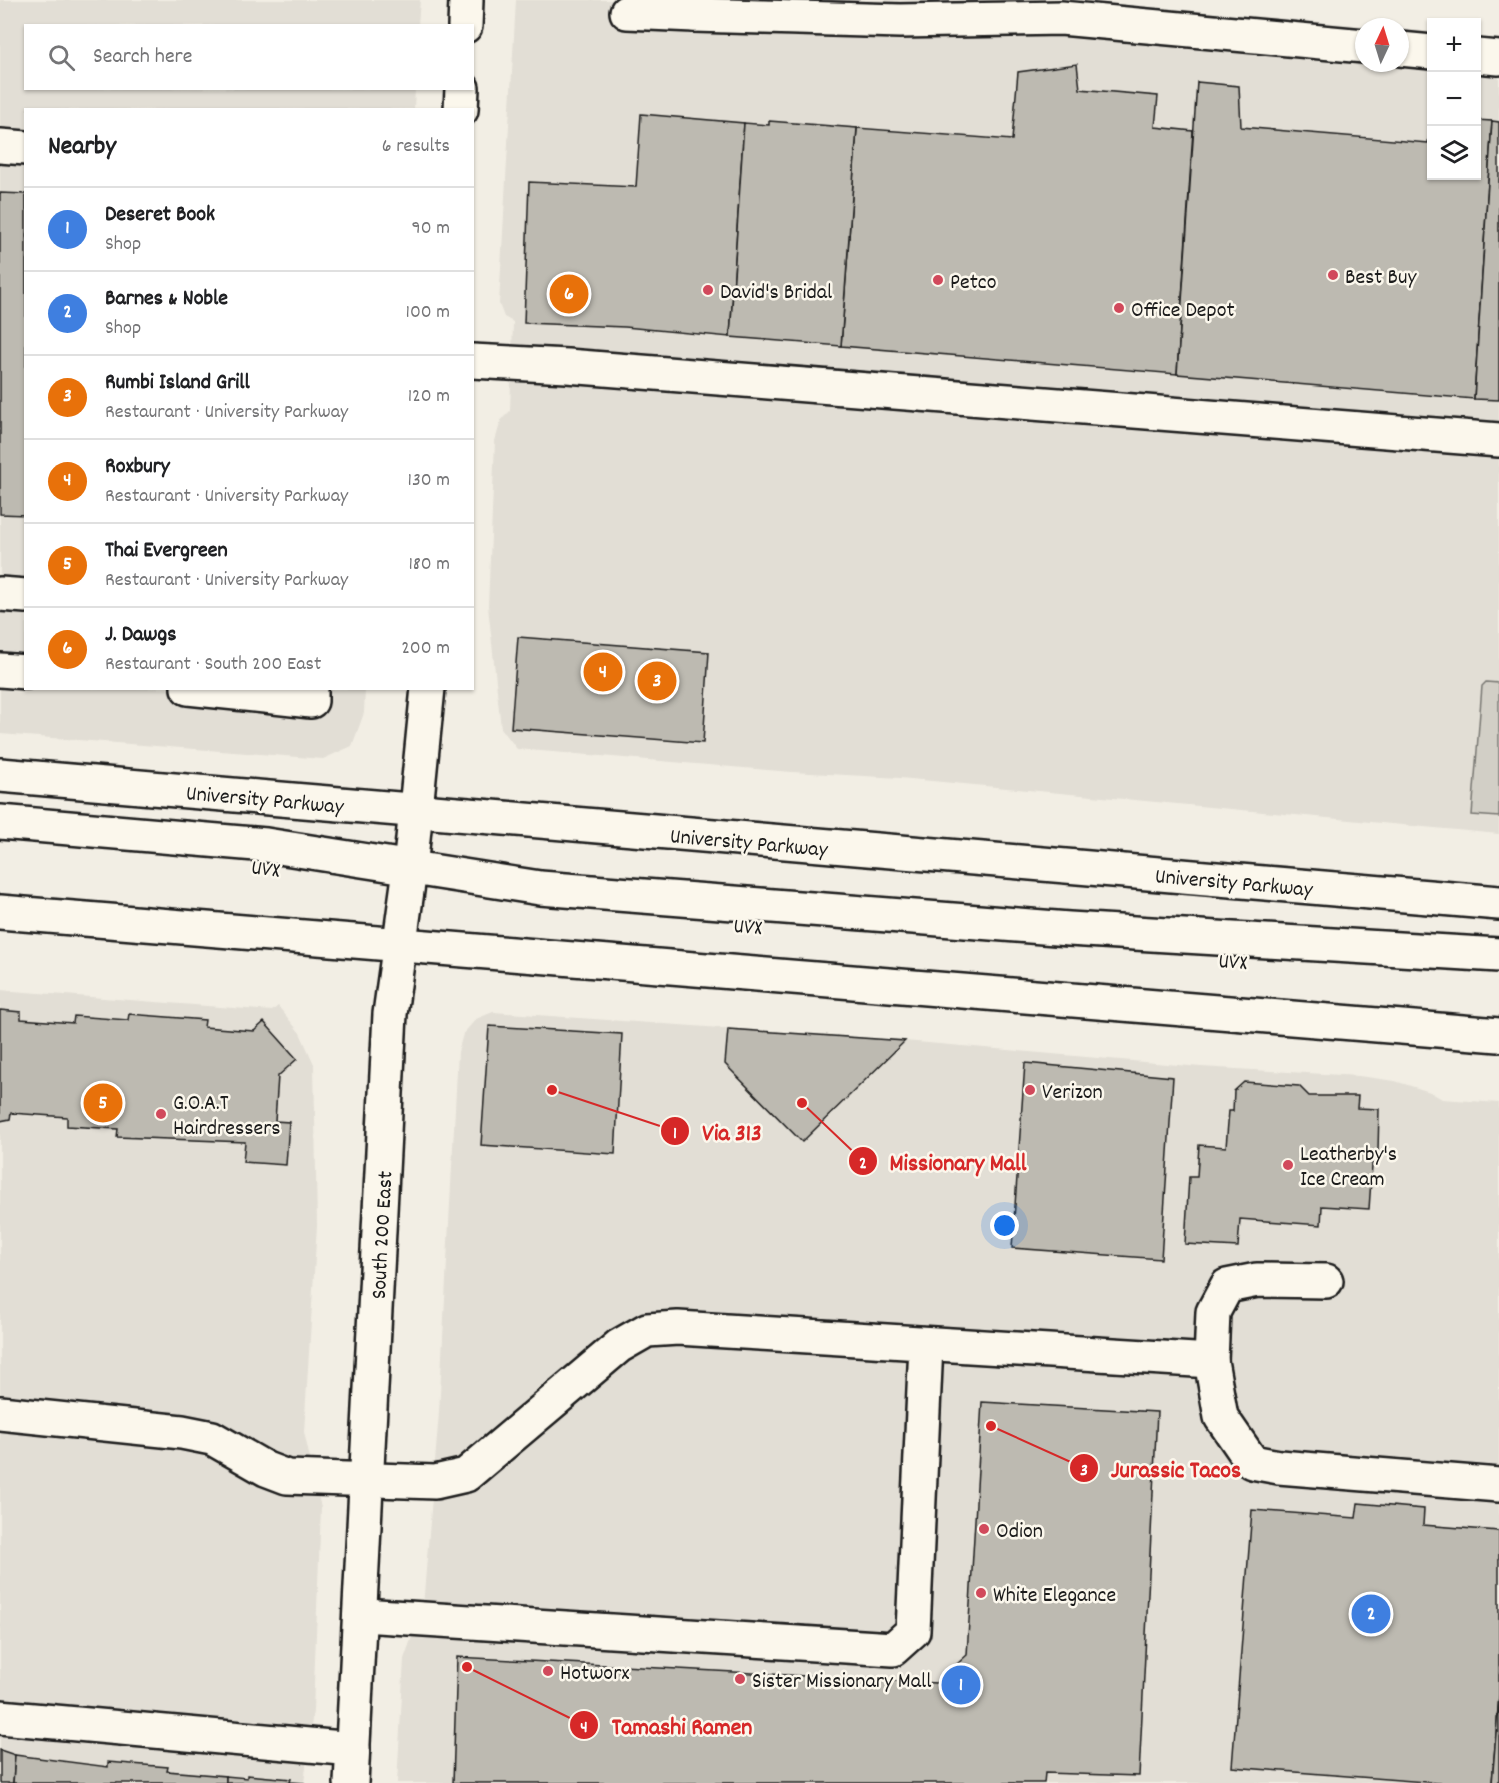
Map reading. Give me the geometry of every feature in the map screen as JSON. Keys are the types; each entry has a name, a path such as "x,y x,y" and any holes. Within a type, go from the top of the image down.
{"main road":[{"path":"465,24 466,0"},
{"path":"627,12 691,7 900,21 1061,18 1355,45"},
{"path":"1409,51 1427,52"},
{"path":"1481,56 1499,58"},
{"path":"461,108 462,90"},
{"path":"0,146 24,148"},
{"path":"474,361 567,366 1499,440"},
{"path":"0,594 24,596"},
{"path":"0,670 24,672"},
{"path":"207,690 311,701 311,690"},
{"name":"South 200 East","path":"351,1783 362,1615 390,1023 409,879 428,690"},
{"name":"University Parkway","path":"0,775 1499,903"},
{"path":"0,822 255,844 409,879 507,884 1069,929 1499,955"},
{"name":"UVX","path":"0,842 409,879 598,914 987,944 1499,976"},
{"path":"0,912 400,943 1499,1035"},
{"path":"1326,1281 1257,1280 1227,1286 1213,1312 1211,1361 1221,1417 1252,1462 1279,1467 1499,1485"},
{"path":"0,1413 182,1432 212,1438 266,1469 287,1477 435,1482 466,1475 619,1346 647,1330 678,1328 1211,1361"},
{"path":"362,1615 893,1649 913,1631 926,1345"},
{"path":"0,1717 353,1749"}],"shaded area":[{"path":"0,0 420,0 418,24 24,24 24,90 415,90 414,108 24,108 24,690 365,690 364,713 352,746 323,759 0,734"},
{"path":"516,0 1073,0 1355,25 1355,72 1409,72 1409,30 1427,32 1427,180 1481,180 1481,37 1499,39 1499,834 900,778 792,772 517,749 501,728 488,606 495,441 501,420 510,411 513,322 504,317 499,304"},
{"path":"1486,682 1499,683 1499,817 1472,815 1482,686"},
{"path":"0,990 272,1011 278,1006 300,1033 314,1064 317,1226 304,1432 321,1508 313,1711 304,1783 0,1783"},
{"path":"493,1012 905,1041 1201,1067 1359,1076 1395,1081 1430,1092 1442,1099 1499,1103 1499,1783 397,1783 404,1659 423,1606 439,1413 458,1052 463,1034 476,1019"}],"building":[{"path":"1077,64 1080,89 1158,96 1155,127 1193,131 1177,374 841,346 857,128 1012,140 1018,72"},
{"name":"Best Buy","path":"1197,82 1239,86 1241,127 1427,143 1427,180 1481,180 1481,120 1492,121 1474,399 1177,374"},
{"path":"641,114 744,123 730,337 625,327 524,323 529,182 636,187"},
{"path":"769,121 857,128 841,346 730,337 744,123 769,125"},
{"path":"1492,121 1499,122 1499,400 1474,399"},
{"path":"0,193 24,194 24,515 0,514"},
{"path":"518,637 709,652 703,743 511,728"},
{"path":"0,1010 21,1012 21,1019 73,1023 74,1016 128,1020 129,1014 205,1020 204,1027 254,1031 264,1022 297,1059 278,1076 275,1121 289,1122 286,1165 243,1162 245,1142 117,1137 118,1129 67,1126 67,1117 11,1113 10,1119 0,1121"},
{"path":"489,1026 622,1034 615,1154 481,1145"},
{"path":"728,1029 905,1041 802,1142 725,1064"},
{"path":"1025,1063 1173,1077 1161,1259 1012,1248"},
{"path":"1244,1082 1299,1086 1309,1096 1358,1096 1357,1108 1379,1109 1378,1152 1373,1152 1369,1209 1322,1206 1321,1225 1240,1219 1238,1247 1185,1244 1189,1177 1197,1177 1199,1145 1226,1147 1229,1111 1233,1111 1234,1091"},
{"path":"982,1402 1157,1412 1139,1776 1045,1773 1044,1783 453,1783 457,1657 936,1683 967,1655"},
{"path":"1358,1503 1424,1509 1423,1525 1499,1531 1499,1696 1492,1783 1438,1783 1232,1767 1252,1510 1356,1518"},
{"path":"1499,1696 1499,1783 1492,1783"},
{"path":"0,1750 15,1755 13,1783 0,1783"},
{"path":"15,1755 108,1767 108,1762 168,1767 167,1771 226,1776 226,1783 13,1783"},
{"path":"247,1775 291,1779 290,1782 305,1783 226,1783 226,1776 247,1778"}],"place":[{"name":"Best Buy","path":"1333,275"},
{"name":"Petco","path":"938,280"},
{"name":"David's Bridal","path":"708,290"},
{"name":"J. Dawgs","path":"569,294"},
{"name":"Office Depot","path":"1119,308"},
{"name":"Roxbury","path":"603,672"},
{"name":"Rumbi Island Grill","path":"657,681"},
{"name":"Via 313","path":"552,1090"},
{"name":"Verizon","path":"1030,1090"},
{"name":"Thai Evergreen","path":"103,1103"},
{"name":"Missionary Mall","path":"802,1103"},
{"name":"G.O.A.T Hairdressers","path":"161,1114"},
{"name":"Leatherby's Ice Cream","path":"1288,1165"},
{"name":"Jurassic Tacos","path":"991,1426"},
{"name":"Odion","path":"984,1529"},
{"name":"White Elegance","path":"981,1593"},
{"name":"Barnes & Noble","path":"1371,1614"},
{"name":"Tamashi Ramen","path":"467,1667"},
{"name":"Hotworx","path":"548,1671"},
{"name":"Sister Missionary Mall","path":"740,1679"},
{"name":"Deseret Book","path":"961,1685"}]}
